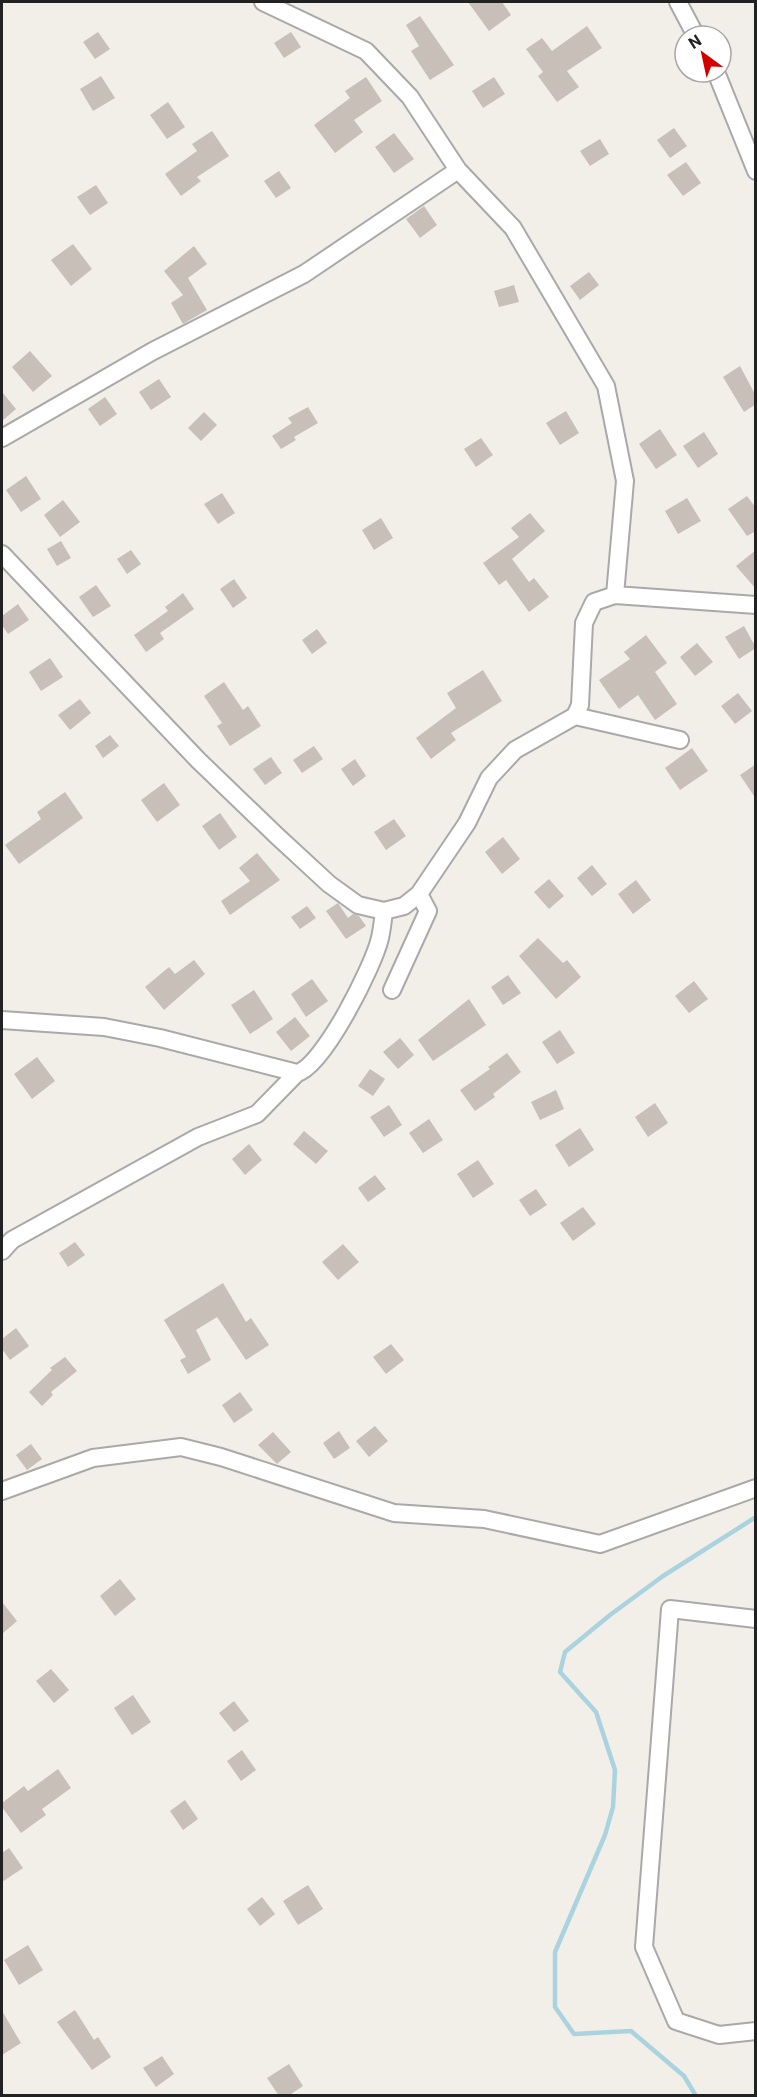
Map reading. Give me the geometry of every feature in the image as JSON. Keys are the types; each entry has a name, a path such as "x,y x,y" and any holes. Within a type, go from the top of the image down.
{"street":[{"path":"263,2 366,51 410,97 458,170 513,228 606,386 625,481 615,595"},
{"path":"678,2 690,24"},
{"path":"721,84 756,171"},
{"path":"2,438 153,351 304,274 458,170"},
{"path":"2,554 198,760 277,836 329,884 358,905 384,911 404,906 419,894 466,823 489,778 515,750 575,716 580,705 584,623 594,602 615,595 756,605"},
{"path":"575,716 680,740"},
{"path":"392,990 428,911 419,894"},
{"path":"2,1251 12,1240 198,1137 257,1114 297,1073 315,1063 332,1038 380,939 384,911"},
{"path":"2,1020 104,1027 160,1038 297,1073"},
{"path":"2,1491 93,1458 181,1447 221,1456 394,1513 484,1519 600,1544 756,1488"},
{"path":"756,1619 670,1609 644,1947 676,2021 719,2035 756,2031"}],"building":[{"path":"468,2 502,2 511,15 489,31"},
{"path":"420,16 454,65 430,80 411,51 419,46 406,25"},
{"path":"587,26 602,48 567,71 579,87 557,102 538,76 543,72 526,49 542,38 552,51"},
{"path":"98,32 110,49 95,59 83,42"},
{"path":"291,32 301,47 284,58 274,43"},
{"path":"101,76 115,98 93,111 80,89"},
{"path":"366,77 382,101 354,120 363,132 335,153 314,125 350,98 345,91"},
{"path":"494,77 505,94 483,108 472,91"},
{"path":"168,102 185,127 167,139 150,115"},
{"path":"674,128 687,146 670,158 657,140"},
{"path":"212,131 229,156 197,177 201,181 181,196 165,174 197,151 192,144"},
{"path":"394,133 414,159 394,173 375,147"},
{"path":"600,139 609,154 590,166 580,151"},
{"path":"686,162 701,183 683,196 667,175"},
{"path":"279,171 291,188 276,198 264,181"},
{"path":"96,185 108,203 90,215 77,197"},
{"path":"424,206 437,225 420,238 406,219"},
{"path":"73,244 92,269 71,286 51,260"},
{"path":"194,246 207,264 188,278 207,310 183,324 171,303 183,295 164,271"},
{"path":"589,272 599,285 580,300 570,286"},
{"path":"514,285 519,302 499,307 494,291"},
{"path":"30,351 52,376 33,392 12,367"},
{"path":"740,366 756,396 756,404 744,412 723,377"},
{"path":"159,379 171,397 151,410 139,392"},
{"path":"2,392 16,409 2,421"},
{"path":"105,397 117,414 100,426 88,409"},
{"path":"308,407 318,423 294,437 296,440 281,449 272,436 292,423 288,418"},
{"path":"566,411 579,433 560,445 546,423"},
{"path":"204,412 217,425 201,441 188,428"},
{"path":"660,429 677,455 656,469 639,444"},
{"path":"704,432 718,454 698,468 683,446"},
{"path":"481,438 493,455 476,467 464,449"},
{"path":"26,476 41,499 21,512 6,490"},
{"path":"222,493 235,513 218,524 204,504"},
{"path":"747,496 756,508 756,531 747,536 728,509"},
{"path":"687,498 701,521 678,534 665,511"},
{"path":"63,500 80,522 60,537 44,515"},
{"path":"530,513 545,531 512,559 529,582 534,578 549,597 529,612 506,580 499,585 483,563 519,537 511,528"},
{"path":"381,518 393,538 374,550 362,530"},
{"path":"61,541 71,558 57,566 47,549"},
{"path":"131,550 141,564 127,574 117,559"},
{"path":"756,550 756,589 736,566"},
{"path":"234,579 247,598 233,608 220,589"},
{"path":"96,585 111,606 93,617 79,597"},
{"path":"183,593 194,609 160,633 164,639 146,652 134,635 168,611 165,607"},
{"path":"18,604 29,620 8,634 2,625 2,616"},
{"path":"744,626 756,648 739,659 725,637"},
{"path":"317,629 327,643 312,654 302,640"},
{"path":"646,635 667,663 655,672 677,704 655,720 638,695 619,709 599,680 630,659 624,652"},
{"path":"697,643 713,662 695,676 680,657"},
{"path":"50,658 63,677 41,691 29,672"},
{"path":"483,670 502,701 451,733 456,740 431,759 416,738 456,708 447,693"},
{"path":"224,682 243,710 248,706 261,726 230,746 217,726 222,723 204,696"},
{"path":"738,693 752,711 735,724 721,706"},
{"path":"80,699 91,713 70,730 58,715"},
{"path":"110,735 119,746 103,758 95,746"},
{"path":"314,746 323,759 302,773 293,760"},
{"path":"692,748 708,771 680,790 665,768"},
{"path":"271,757 282,773 265,785 253,769"},
{"path":"355,759 366,776 353,786 341,769"},
{"path":"756,764 756,799 740,775"},
{"path":"164,783 180,805 157,822 141,800"},
{"path":"65,792 83,818 19,864 5,845 41,819 37,812"},
{"path":"220,813 237,837 219,850 202,826"},
{"path":"394,819 406,836 386,850 374,832"},
{"path":"503,837 520,859 502,874 485,852"},
{"path":"257,853 280,880 230,915 221,901 250,881 239,868"},
{"path":"592,865 607,884 592,896 577,878"},
{"path":"549,879 564,896 549,909 534,892"},
{"path":"636,880 651,900 633,914 618,894"},
{"path":"338,903 348,918 353,914 359,916 366,926 346,939 326,911"},
{"path":"307,906 316,918 300,929 291,917"},
{"path":"538,938 563,963 567,960 581,977 556,999 519,956"},
{"path":"194,960 205,974 164,1010 145,987 169,967 175,974"},
{"path":"508,975 521,993 503,1005 491,987"},
{"path":"312,979 328,1001 306,1017 291,994"},
{"path":"694,981 708,999 689,1013 675,996"},
{"path":"254,990 273,1019 250,1034 231,1005"},
{"path":"469,999 486,1025 433,1061 418,1040"},
{"path":"295,1017 310,1036 291,1051 276,1032"},
{"path":"560,1030 575,1053 557,1064 542,1042"},
{"path":"400,1038 414,1055 398,1069 383,1052"},
{"path":"507,1053 521,1072 493,1094 495,1097 475,1111 460,1090 490,1069 488,1067"},
{"path":"37,1057 55,1081 32,1099 14,1074"},
{"path":"370,1069 385,1079 373,1096 358,1086"},
{"path":"556,1090 564,1109 540,1120 531,1102"},
{"path":"655,1103 668,1123 648,1137 635,1117"},
{"path":"389,1105 402,1125 384,1137 370,1117"},
{"path":"429,1119 443,1140 423,1153 409,1133"},
{"path":"580,1128 594,1150 569,1167 555,1145"},
{"path":"304,1131 328,1151 316,1164 293,1144"},
{"path":"249,1144 262,1160 245,1175 232,1159"},
{"path":"478,1160 494,1184 473,1198 457,1174"},
{"path":"375,1175 386,1189 368,1202 358,1188"},
{"path":"536,1189 547,1205 530,1216 519,1200"},
{"path":"583,1207 596,1224 573,1241 560,1223"},
{"path":"75,1242 85,1255 68,1267 59,1253"},
{"path":"343,1244 359,1262 338,1280 322,1262"},
{"path":"223,1283 246,1322 251,1318 269,1345 246,1360 217,1317 196,1330 211,1360 188,1374 180,1360 186,1357 164,1320"},
{"path":"16,1328 29,1346 10,1360 2,1349 2,1339"},
{"path":"391,1344 404,1360 386,1374 373,1357"},
{"path":"65,1357 77,1371 51,1392 53,1395 42,1406 29,1392 52,1370 50,1368"},
{"path":"240,1392 253,1410 234,1423 222,1405"},
{"path":"375,1426 388,1441 369,1457 356,1441"},
{"path":"339,1431 350,1448 334,1459 323,1443"},
{"path":"273,1432 291,1452 277,1464 258,1445"},
{"path":"31,1444 42,1459 27,1470 16,1455"},
{"path":"120,1579 136,1599 115,1616 100,1596"},
{"path":"2,1602 17,1621 2,1634"},
{"path":"51,1669 69,1690 54,1703 36,1681"},
{"path":"133,1695 151,1722 132,1735 114,1708"},
{"path":"234,1701 249,1721 234,1732 219,1713"},
{"path":"242,1750 256,1770 241,1781 227,1761"},
{"path":"58,1769 71,1788 42,1809 46,1815 21,1833 2,1807 2,1803 24,1786 28,1791"},
{"path":"185,1800 198,1819 183,1830 170,1811"},
{"path":"9,1848 23,1868 2,1882 2,1853"},
{"path":"308,1885 323,1909 298,1925 283,1901"},
{"path":"262,1897 275,1914 260,1926 247,1909"},
{"path":"28,1945 43,1970 19,1985 4,1960"},
{"path":"75,2010 94,2040 98,2037 111,2057 92,2070 57,2022"},
{"path":"2,2011 21,2043 2,2055"},
{"path":"162,2056 174,2074 156,2087 143,2068"},
{"path":"289,2064 303,2086 288,2096 279,2096 267,2078"}],"waterway":[{"path":"696,2096 684,2076 631,2031 574,2034 555,2007 555,1952 605,1835 613,1807 615,1770 596,1712 560,1672 565,1652 610,1615 663,1576 756,1517"}]}
